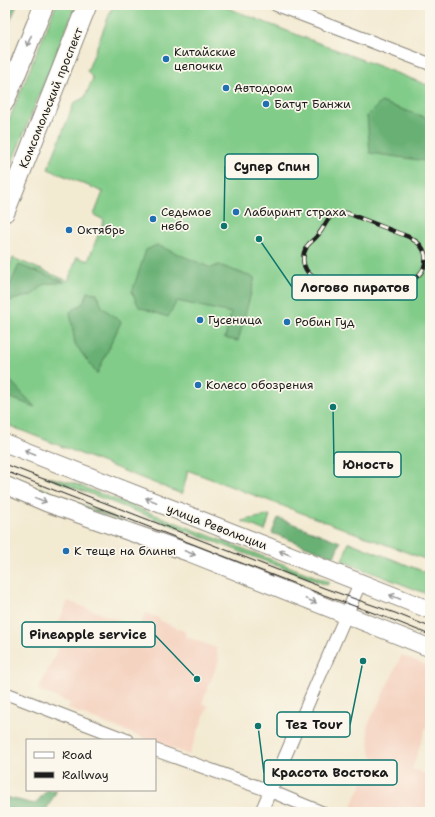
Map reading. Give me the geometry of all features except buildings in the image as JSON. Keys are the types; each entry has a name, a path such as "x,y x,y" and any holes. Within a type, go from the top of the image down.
{"main road":[{"path":"5,101 44,5"},
{"name":"Комсомольский проспект","path":"5,212 87,5"},
{"name":"улица Революции","path":"5,443 430,610"},
{"path":"5,486 190,554 430,648"}],"street":[{"path":"276,5 430,64"},
{"path":"261,812 360,583"},
{"path":"5,693 124,739"},
{"path":"156,750 322,812"}],"shaded area":[{"path":"68,601 139,628 146,613 184,631 187,637 216,648 219,660 202,703 208,706 189,755 156,742 156,739 146,739 68,709 70,703 38,690 55,656 64,633 56,629"},
{"path":"402,655 430,667 430,716 412,769 430,776 430,812 349,812 368,771 372,771 376,759 371,756 367,727"}],"green space":[{"path":"5,5 17,5 5,34"},
{"path":"56,5 76,5 5,179 5,130"},
{"path":"113,5 220,5 430,86 430,561 187,470 182,494 5,424 5,278 13,258 68,281 77,257 88,261 104,220 94,215 103,192 48,169 74,103 85,97 93,78 87,72"},
{"path":"381,102 430,119 430,165 426,161 370,153 367,116"},
{"path":"157,245 211,268 219,265 255,278 238,341 225,338 231,313 177,301 168,317 139,307 132,292 146,250"},
{"path":"19,265 65,282 45,284 32,295 5,302 5,296"},
{"path":"88,292 97,293 102,307 121,322 97,374 75,344 70,312 83,303"},
{"path":"5,354 8,378 35,407 5,396"},
{"path":"44,476 73,483 329,582 327,585"},
{"path":"39,487 142,529 38,491"},
{"path":"270,515 265,531 242,521 246,520"},
{"path":"278,518 340,542 334,557 272,533"},
{"path":"349,542 430,574 430,595 342,561"},
{"path":"46,791 56,791 45,812 5,812 5,797 35,804"}],"tram line":[{"path":"5,464 324,588 430,627"},
{"path":"5,471 430,635"}],"railway":[{"path":"332,285 314,277 309,273 304,266 303,258 307,246 322,230 329,218 335,214 347,213 409,237 421,246 426,259 422,271 414,279 401,283 393,288 373,293 359,294 351,292"}],"place":[{"name":"Китайские цепочки","path":"166,59"},
{"name":"Автодром","path":"226,88"},
{"name":"Батут Банжи","path":"266,104"},
{"name":"Лабиринт cтраха","path":"236,212"},
{"name":"Седьмое небо","path":"153,219"},
{"name":"Супер Спин","path":"224,226"},
{"name":"Октябрь","path":"69,230"},
{"name":"Логово пиратов","path":"259,239"},
{"name":"Гусеница","path":"200,320"},
{"name":"Робин Гуд","path":"287,322"},
{"name":"Колесо обозрения","path":"198,385"},
{"name":"Юность","path":"333,407"},
{"name":"К теще на блины","path":"66,551"},
{"name":"Tez Tour","path":"363,661"},
{"name":"Pineapple service","path":"197,679"},
{"name":"Красота Востока","path":"258,726"}]}
